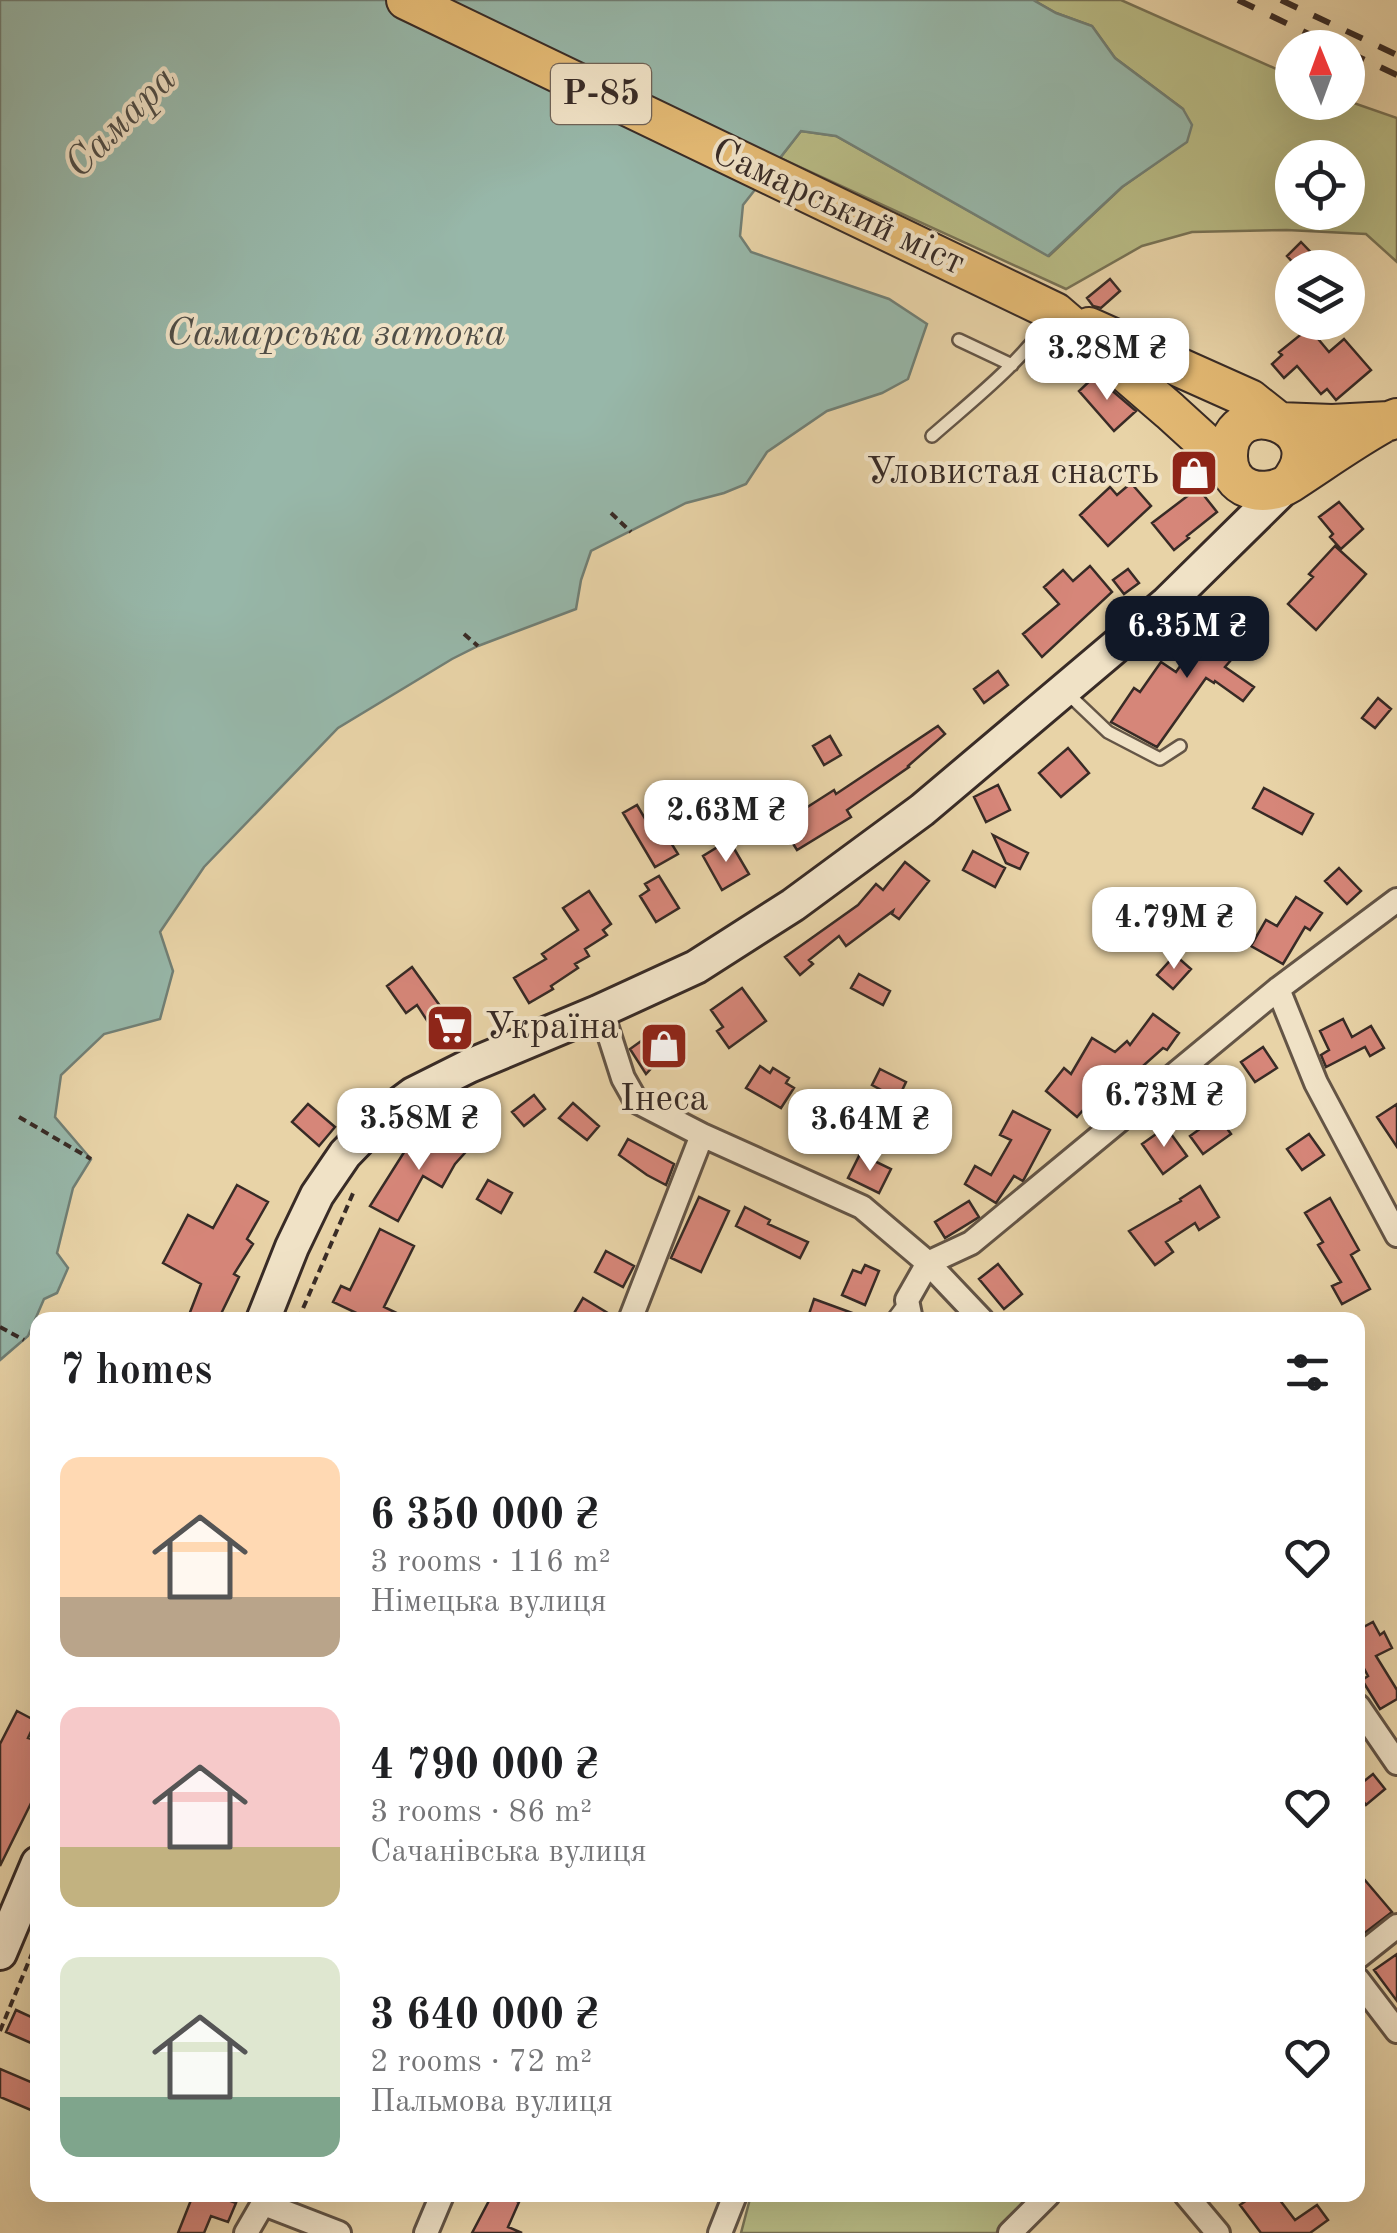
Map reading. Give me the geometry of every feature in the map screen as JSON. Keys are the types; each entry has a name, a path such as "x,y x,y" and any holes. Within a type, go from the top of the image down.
{"main road":[{"name":"Самарський міст","path":"406,0 1055,312 1204,442 1232,474"},
{"path":"266,1312 317,1195 345,1154 378,1120 413,1094 469,1066 696,967 792,905 922,810 1064,690 1166,602 1296,474 1301,450 1297,438 1290,428 1250,399 1055,312"},
{"path":"1241,530 1242,501 1228,463 1228,452 1230,440 1246,423 1268,419 1332,424 1393,419"},
{"path":"1288,484 1393,419"},
{"name":"Р-85","path":"1232,474 1258,492 1288,484"},
{"path":"0,1953 30,1882"}],"street":[{"path":"909,1310 928,1263 972,1242 1278,989 1397,900"},
{"path":"1278,989 1316,1083 1397,1236"},
{"path":"598,1012 623,1078 636,1100 702,1135 862,1207 928,1263 974,1312"},
{"path":"633,1312 702,1135"},
{"path":"1365,1716 1397,1763"},
{"path":"1365,1951 1397,1926"},
{"path":"1365,1989 1397,2031"},
{"path":"246,2233 265,2202"},
{"path":"270,2202 339,2233"},
{"path":"426,2233 439,2202"},
{"path":"720,2233 732,2202"},
{"path":"1010,2233 1041,2202"},
{"path":"1192,2202 1218,2233"}],"lane":[{"path":"932,436 1012,365 1055,312"},
{"path":"959,340 1012,365"},
{"path":"1064,690 1108,732 1160,759 1180,746"}],"path":[{"path":"611,513 631,532"},
{"path":"464,634 478,646"},
{"path":"19,1116 91,1160"},
{"path":"301,1312 357,1184"},
{"path":"0,1327 24,1340"},
{"path":"0,2031 30,1959"}],"green space":[{"path":"1033,0 1121,0 1275,68 1275,120 1365,120 1365,107 1397,118 1397,262 1366,234 1287,230 1192,232 1142,246 1066,289 780,158 801,131 836,136 1049,256 1122,187 1186,142 1183,109 1115,58 1092,26"},
{"path":"749,2202 1029,2202 996,2233 741,2233"}],"water":[{"name":"Самарська затока","path":"0,0 1033,0 1092,26 1115,58 1183,109 1192,125 1187,142 1122,187 1048,256 836,136 801,131 743,205 740,236 751,252 889,299 927,324 908,379 882,393 827,411 767,452 746,484 686,503 591,551 576,609 452,659 338,728 204,867 160,932 173,971 160,1019 104,1034 61,1075 55,1117 91,1159 73,1188 57,1253 68,1268 57,1293 44,1299 38,1312 30,1312 28,1336 0,1360"}],"building":[{"path":"1301,242 1309,250 1293,250"},
{"path":"1110,279 1120,291 1101,308 1093,306 1087,298"},
{"path":"1294,340 1319,340 1329,352 1345,340 1371,370 1336,400 1327,389 1321,394 1297,366 1284,378 1272,364 1282,355 1279,352"},
{"path":"1095,376 1136,411 1114,431 1079,391"},
{"path":"1131,483 1151,506 1108,546 1080,515 1110,487 1117,495"},
{"path":"1198,488 1217,512 1174,550 1152,523"},
{"path":"1339,502 1363,529 1341,549 1319,517"},
{"path":"1335,546 1366,574 1316,630 1288,604"},
{"path":"1090,566 1112,592 1042,657 1023,634 1059,604 1044,587 1063,570 1073,581"},
{"path":"1128,569 1139,583 1124,594 1113,580"},
{"path":"1232,608 1257,630 1225,667 1254,687 1243,701 1206,678 1157,747 1111,722 1134,688 1140,692 1161,662 1176,672 1206,629 1211,632"},
{"path":"998,671 1008,685 984,703 974,689"},
{"path":"1378,698 1391,709 1375,728 1362,718"},
{"path":"938,726 945,734 909,767 847,810 851,817 797,850 775,815 793,804 798,813 834,790 836,794"},
{"path":"830,736 841,755 824,765 813,746"},
{"path":"1068,748 1089,773 1061,797 1039,773"},
{"path":"998,785 1010,810 986,822 974,797"},
{"path":"1264,788 1313,814 1302,834 1253,808"},
{"path":"637,805 647,822 655,817 678,854 655,867 623,813"},
{"path":"993,835 1028,853 1020,869 1006,863"},
{"path":"729,840 749,874 722,890 703,856"},
{"path":"973,851 1005,868 995,887 963,870"},
{"path":"905,862 929,881 899,919 893,911 846,946 839,936 809,960 813,964 800,975 785,957 858,905 876,884 883,890"},
{"path":"1339,868 1361,891 1347,904 1325,881"},
{"path":"659,876 679,908 656,922 640,896 649,890 645,884"},
{"path":"589,891 611,924 603,930 607,935 585,949 589,956 575,964 578,968 529,1003 514,978 546,959 542,954 578,930 563,908"},
{"path":"1296,897 1322,913 1310,930 1305,927 1283,964 1251,946 1266,920 1277,926"},
{"path":"1175,955 1191,969 1173,989 1157,975"},
{"path":"412,967 448,1017 457,1011 469,1029 443,1045 417,1005 406,1013 387,986"},
{"path":"859,974 890,991 883,1005 851,988"},
{"path":"742,988 766,1021 729,1048 717,1031 723,1027 711,1010"},
{"path":"1153,1014 1179,1033 1167,1050 1163,1048 1104,1101 1098,1093 1077,1117 1046,1091 1064,1068 1071,1074 1092,1038 1115,1052 1127,1041 1130,1045"},
{"path":"1343,1019 1352,1037 1371,1026 1384,1048 1370,1056 1365,1047 1326,1067 1321,1055 1329,1050 1320,1031"},
{"path":"644,1039 659,1060 646,1074 630,1049"},
{"path":"1263,1047 1277,1068 1255,1082 1241,1062"},
{"path":"760,1066 770,1073 773,1068 789,1078 786,1083 794,1088 781,1108 746,1088"},
{"path":"880,1069 906,1082 898,1099 872,1085"},
{"path":"534,1095 545,1109 524,1126 512,1112"},
{"path":"573,1103 599,1126 587,1140 559,1118"},
{"path":"308,1104 335,1127 319,1146 292,1122"},
{"path":"1397,1104 1397,1147 1377,1117"},
{"path":"1013,1111 1050,1130 1023,1181 1014,1176 996,1203 965,1184 975,1166 991,1175 1011,1140 1000,1135"},
{"path":"1218,1116 1231,1134 1203,1154 1190,1136"},
{"path":"449,1127 471,1146 442,1187 423,1176 398,1221 370,1206 408,1146 424,1155"},
{"path":"1166,1127 1187,1156 1163,1174 1142,1144"},
{"path":"1309,1134 1324,1155 1302,1170 1287,1149"},
{"path":"628,1139 674,1164 666,1185 619,1155"},
{"path":"860,1154 891,1169 879,1193 848,1178"},
{"path":"488,1180 512,1193 501,1213 477,1199"},
{"path":"237,1185 268,1202 247,1239 253,1244 234,1274 239,1277 222,1312 190,1312 201,1284 163,1263 188,1215 213,1228"},
{"path":"1200,1186 1219,1217 1199,1230 1195,1223 1166,1242 1173,1252 1155,1265 1129,1231"},
{"path":"699,1197 729,1211 701,1272 671,1258"},
{"path":"1330,1198 1359,1250 1351,1255 1370,1289 1342,1304 1332,1286 1341,1282 1318,1245 1323,1242 1305,1213"},
{"path":"969,1201 979,1217 945,1238 935,1222"},
{"path":"745,1207 770,1220 768,1224 808,1242 800,1258 736,1226"},
{"path":"380,1229 414,1246 384,1307 394,1312 354,1312 333,1302 341,1286 350,1290"},
{"path":"606,1251 634,1266 623,1287 595,1272"},
{"path":"998,1264 1022,1294 1004,1309 979,1279"},
{"path":"865,1265 879,1271 865,1305 842,1295 853,1270 861,1273"},
{"path":"583,1298 606,1312 575,1312"},
{"path":"814,1299 850,1312 810,1312"},
{"path":"1373,1622 1392,1648 1376,1656 1397,1690 1397,1699 1380,1709 1365,1685 1365,1626"},
{"path":"17,1711 30,1718 30,1805 0,1866 0,1744"},
{"path":"1373,1774 1385,1789 1366,1805 1365,1804 1365,1780"},
{"path":"1365,1880 1392,1912 1365,1933"},
{"path":"1397,1954 1397,2001 1374,1970"},
{"path":"16,2010 30,2016 30,2042 6,2032"},
{"path":"0,2069 30,2082 30,2110 0,2097"},
{"path":"190,2202 236,2203 228,2222 211,2216 204,2233 178,2233"},
{"path":"488,2202 519,2202 508,2227 522,2233 472,2233"},
{"path":"1281,2202 1295,2220 1317,2205 1328,2220 1310,2233 1261,2233 1240,2205"}],"railway":[{"path":"1238,0 1300,30"},
{"path":"1281,0 1397,55"},
{"path":"1365,60 1397,75"}],"place":[{"name":"Уловистая снасть","path":"1194,473"},
{"name":"Україна","path":"450,1028"},
{"name":"Інеса","path":"664,1046"}],"water label":[{"name":"Самара","path":"122,123"}]}
